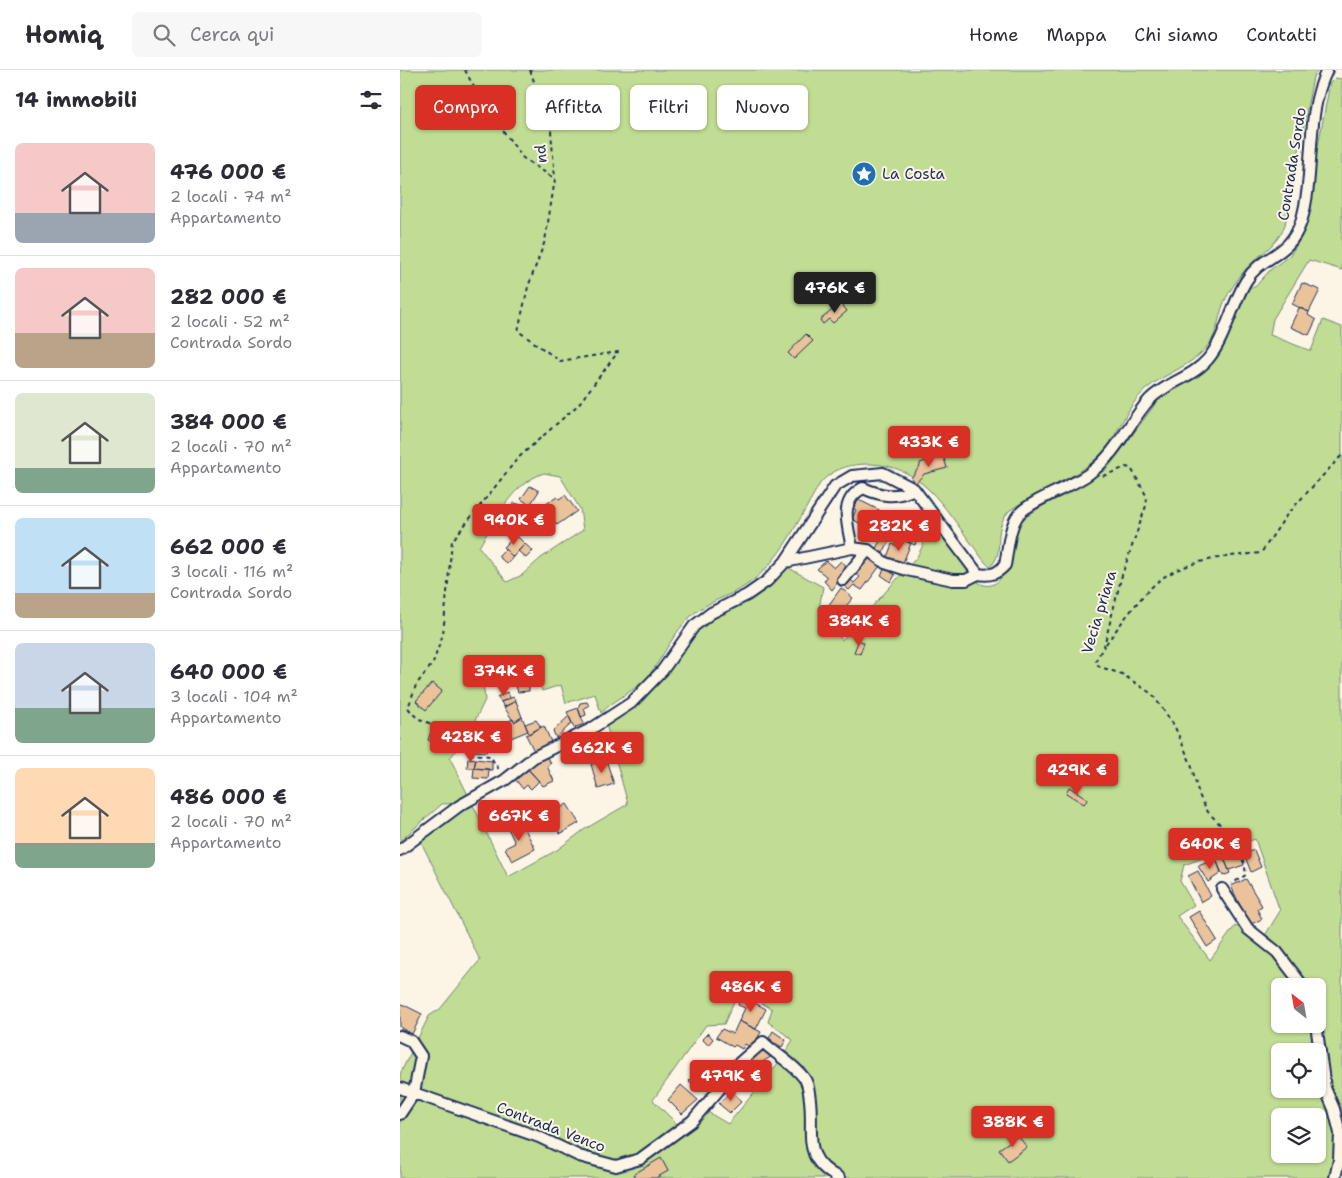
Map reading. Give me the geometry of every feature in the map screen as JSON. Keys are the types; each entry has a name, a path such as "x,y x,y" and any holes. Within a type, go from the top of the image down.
{"street":[{"name":"Contrada Sordo","path":"868,550 885,563 953,580 966,580 978,574 994,574 1005,565 1017,516 1026,508 1061,491 1090,473 1111,455 1150,399 1206,362 1246,280 1259,267 1282,252 1293,240 1301,221 1316,104 1320,83 1327,70"},
{"path":"400,850 459,806 505,780 534,757 591,729 631,703 662,672 694,626 711,613 747,595 767,580 785,562 835,486 852,476 883,473 914,489 978,574"},
{"path":"852,548 846,520 847,506 853,494 863,488 879,495 902,496 914,489"},
{"path":"785,562 852,548 868,550"},
{"path":"843,580 868,550"},
{"path":"1222,889 1248,929 1277,952 1296,978"},
{"path":"1317,1033 1325,1088 1334,1109 1340,1133 1340,1160 1335,1178"},
{"path":"400,1036 411,1041 421,1056 414,1093 400,1114"},
{"name":"Contrada Venco","path":"400,1088 539,1137 579,1156 616,1166 640,1159 692,1121 736,1070 738,1064 763,1042 805,1078 809,1090 812,1114 811,1151 819,1164 839,1178"}],"path":[{"path":"465,70 480,99 523,158 555,179"},
{"name":"nd","path":"505,780 490,756 472,754 463,737 417,718 408,708 416,685 433,663 443,634 452,541 518,458 578,405 618,352 560,361 518,331 528,286 544,241 555,179 551,132 530,70"},
{"path":"1104,646 1133,607 1166,576 1192,564 1222,556 1260,553 1288,513 1342,455"},
{"name":"Vecia priara","path":"1102,476 1126,467 1132,468 1146,494 1147,504 1122,575 1104,646 1095,662 1100,667 1122,674 1152,694 1174,725 1191,764 1199,795 1208,812 1242,847 1246,874 1222,889"}],"green space":[{"path":"400,70 1318,70 1313,77 1285,225 1271,246 1247,268 1233,286 1223,305 1216,330 1209,344 1203,352 1187,364 1145,390 1132,406 1104,450 1088,466 1009,511 1000,527 997,555 990,567 982,559 951,515 929,490 917,480 888,466 870,464 849,466 837,470 821,482 788,539 769,565 758,576 745,586 703,607 691,616 679,630 649,675 601,713 595,694 566,703 561,685 542,691 531,658 482,672 485,700 467,737 450,758 508,877 557,850 585,829 628,804 606,724 641,703 667,674 689,635 717,616 758,595 787,567 823,587 819,609 842,640 917,557 934,523 979,583 989,585 996,582 1003,575 1008,565 1018,523 1040,507 1107,469 1159,399 1212,363 1248,287 1255,287 1270,270 1290,255 1296,246 1302,230 1330,83 1335,78 1342,79 1342,270 1309,260 1273,319 1270,335 1311,351 1323,320 1342,327 1342,1178 400,1178 400,1074 429,1016 440,1009 480,960 420,840 471,803 442,804 400,841","holes":["544,473 560,476 580,509 583,530 541,558 522,575 507,582 479,547 513,494 532,478","1255,839 1280,911 1264,937 1235,926 1210,960 1177,916 1194,905 1180,881 1184,865","739,990 772,1009 768,1022 793,1040 776,1066 728,1124 706,1111 683,1130 653,1100 706,1025 724,1024"]}],"building":[{"path":"1302,283 1320,290 1309,312 1292,304"},
{"path":"841,303 847,311 833,323 829,319 823,324 820,320"},
{"path":"1299,308 1309,312 1308,315 1316,320 1309,335 1290,327"},
{"path":"806,334 813,341 794,359 788,353"},
{"path":"943,455 947,468 924,474 915,484 911,478 920,466 920,463"},
{"path":"530,486 539,491 530,505 521,499"},
{"path":"565,495 577,511 557,525 543,506 557,497 559,499"},
{"path":"859,500 879,510 868,528 852,519 856,510 853,508"},
{"path":"514,503 525,506 523,512 513,509"},
{"path":"879,510 896,523 895,530 874,519"},
{"path":"873,519 895,530 883,553 875,550 880,541 874,537 876,532 868,528"},
{"path":"906,523 921,528 915,545 900,539"},
{"path":"517,536 525,544 513,557 503,547"},
{"path":"900,539 911,543 902,565 886,560 892,544 898,546"},
{"path":"525,544 533,551 526,558 518,551"},
{"path":"505,549 513,557 507,564 498,556"},
{"path":"869,556 880,566 862,590 854,585 849,590 843,585 849,578 854,583 860,577 854,572"},
{"path":"826,561 834,568 841,561 849,568 832,590 824,581 827,577 817,569"},
{"path":"885,568 895,575 891,582 881,575"},
{"path":"841,588 853,598 841,612 828,606"},
{"path":"828,606 841,612 834,620 826,614"},
{"path":"848,615 852,618 841,630 838,627"},
{"path":"859,640 864,643 860,654 854,652"},
{"path":"520,668 521,676 513,677 512,670"},
{"path":"529,675 529,691 518,692 513,677"},
{"path":"432,683 442,691 426,710 416,701"},
{"path":"507,692 510,698 501,702 497,697"},
{"path":"513,697 516,701 504,707 501,702"},
{"path":"516,701 522,717 514,722 504,707"},
{"path":"587,702 589,706 584,708 586,715 581,717 578,708 580,703"},
{"path":"578,708 584,724 574,728 567,712"},
{"path":"569,716 572,723 556,738 553,731"},
{"path":"522,717 528,731 491,746 486,752 473,751 475,743 472,738 513,719 514,722"},
{"path":"536,720 541,727 529,734 525,724"},
{"path":"544,726 552,744 535,753 526,735"},
{"path":"431,732 439,735 436,743 428,740"},
{"path":"545,755 551,763 547,766 554,781 543,786 527,768"},
{"path":"468,758 476,759 474,768 467,768"},
{"path":"476,759 492,761 492,770 474,768"},
{"path":"606,760 614,784 598,789 591,764"},
{"path":"474,768 489,769 488,779 473,778"},
{"path":"527,768 539,781 531,789 527,785 523,789 515,779"},
{"path":"1069,787 1088,799 1084,804 1066,793"},
{"path":"567,804 579,823 560,834 549,814"},
{"path":"514,807 521,821 503,830 496,816"},
{"path":"521,821 535,849 512,861 505,848 515,843 508,828"},
{"path":"1238,848 1244,865 1229,870 1223,856"},
{"path":"1254,850 1261,867 1251,872 1244,854"},
{"path":"1223,856 1230,873 1223,876 1216,859"},
{"path":"1216,859 1221,873 1208,882 1198,866"},
{"path":"1198,871 1211,896 1201,902 1188,876"},
{"path":"1246,879 1262,906 1257,909 1262,919 1249,925 1231,886"},
{"path":"1199,911 1217,940 1207,947 1189,917"},
{"path":"742,996 766,1009 756,1029 739,1021 745,1008 738,1005"},
{"path":"400,1003 422,1014 412,1034 400,1027"},
{"path":"739,1021 761,1032 752,1048 745,1044 742,1049 735,1045 733,1047 716,1037 722,1029 733,1034"},
{"path":"773,1031 786,1040 782,1047 775,1043 771,1048 768,1045 772,1040 769,1038"},
{"path":"708,1033 713,1039 708,1045 702,1039"},
{"path":"765,1047 772,1056 747,1072 742,1066"},
{"path":"704,1064 717,1075 701,1091 689,1081"},
{"path":"681,1085 698,1100 682,1114 668,1100"},
{"path":"731,1091 742,1101 730,1113 719,1104"},
{"path":"1018,1136 1027,1147 1008,1161 999,1149"},
{"path":"661,1158 668,1171 656,1178 636,1178 634,1174"}],"place":[{"name":"La Costa","path":"864,174"}]}
